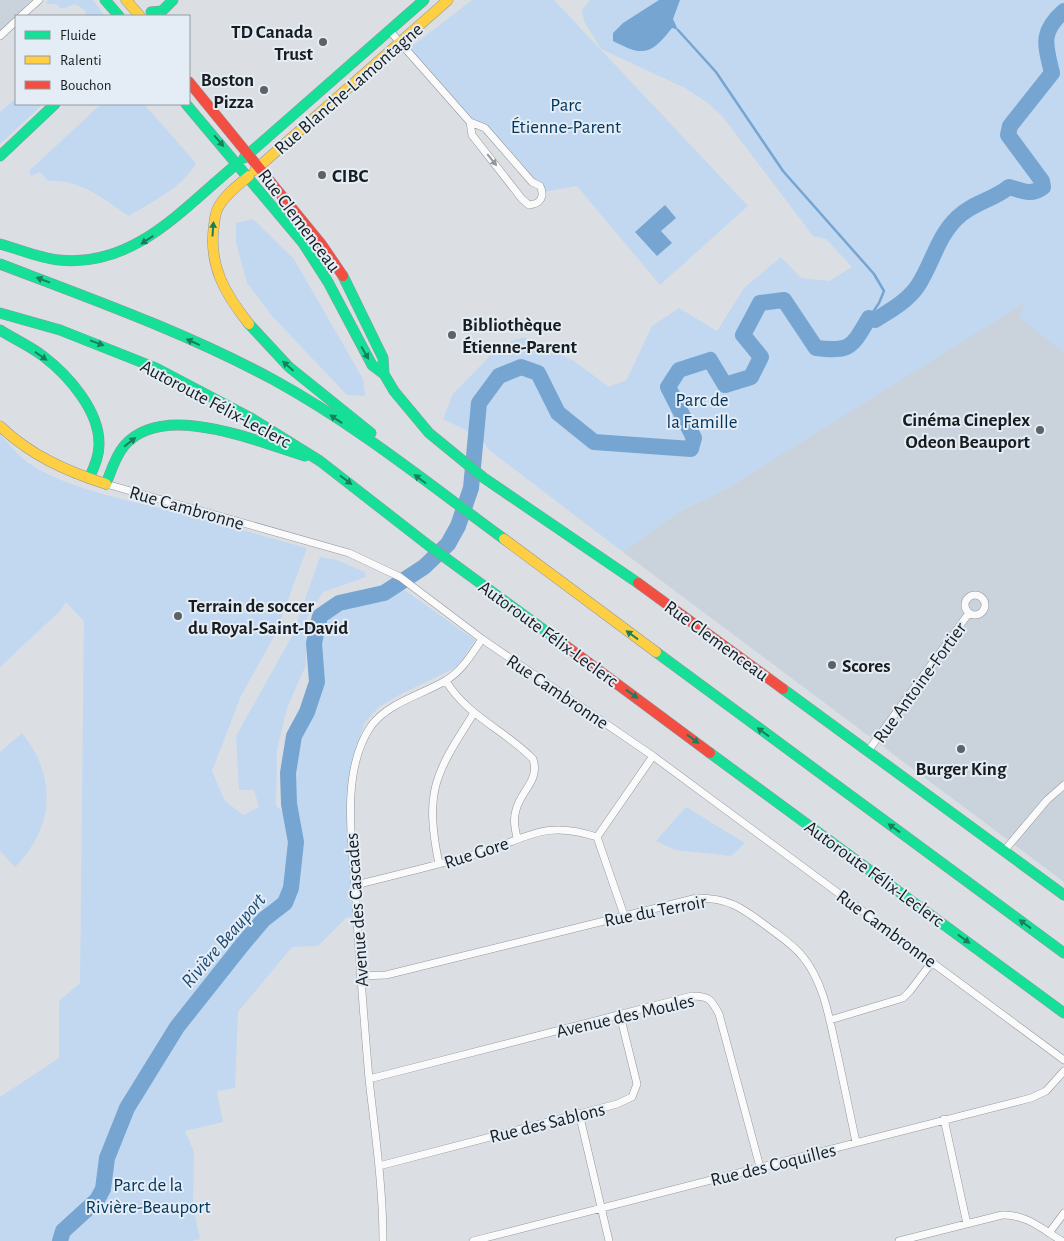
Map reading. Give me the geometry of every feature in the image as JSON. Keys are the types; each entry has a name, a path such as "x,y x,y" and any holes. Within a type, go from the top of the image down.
{"main road":[{"path":"105,0 117,15"},
{"path":"126,0 139,15"},
{"path":"153,0 149,14 162,11 173,0"},
{"name":"Rue Blanche-Lamontagne","path":"0,244 60,260 94,260 122,254 148,240 424,0"},
{"name":"Rue Blanche-Lamontagne","path":"391,456 372,434 320,394 270,350 249,326 217,272 212,238 216,211 224,200 448,0"},
{"name":"Rue Clemenceau","path":"190,83 322,245 343,276 382,358 384,374"},
{"path":"0,156 54,105"},
{"name":"Rue Clemenceau","path":"187,105 249,176 316,262 372,365 384,374 405,407 429,433 484,478 644,587 1064,895"},
{"path":"0,264 134,316 257,371 310,402 391,456 476,521 1064,953"},
{"name":"Autoroute Félix-Leclerc","path":"0,313 60,330 156,368 251,418 320,460 428,545 1064,1013"},
{"path":"0,330 43,356 65,376 81,396 94,421 99,442 97,458 89,478"},
{"path":"106,484 118,456 126,444 144,433 163,426 183,424 210,427 320,460"},
{"name":"Rue Cambronne","path":"0,426 10,436 41,458 62,469 106,484"}],"street":[{"path":"23,15 39,0"},
{"path":"0,36 15,22"},
{"path":"389,30 470,122 485,128 532,182 540,186 543,192 542,199 536,204 529,205 522,199 520,194 472,135 470,122"},
{"name":"Rue Cambronne","path":"106,484 349,553 400,577 420,590 482,639 653,756 1064,1060"},
{"name":"Rue Antoine-Fortier","path":"868,751 969,613"},
{"name":"Avenue des Cascades","path":"383,1241 379,1166 360,976 351,826 353,773 361,747 371,726 388,710 446,681 464,666 482,639"},
{"path":"446,681 455,695 474,713 534,759 535,777 516,808 514,819 517,838"},
{"path":"439,864 432,830 432,804 436,779 446,756 474,713"},
{"path":"624,915 597,837 653,756"},
{"path":"1004,851 1047,800 1064,785"},
{"name":"Rue Gore","path":"355,884 481,853 517,838 563,829 597,837"},
{"name":"Rue du Terroir","path":"360,976 386,975 697,898 713,898 740,906 802,956 813,972 822,992 830,1020 856,1142"},
{"path":"830,1020 902,998 910,991 932,962"},
{"name":"Avenue des Moules","path":"370,1079 692,996 705,996 713,1003 719,1014 760,1167"},
{"name":"Rue des Sablons","path":"379,1166 624,1101 636,1092 637,1084 620,1015"},
{"name":"Rue des Coquilles","path":"473,1241 1031,1098 1046,1091 1064,1071"},
{"path":"579,1113 609,1241"},
{"path":"944,1120 967,1224"},
{"path":"1049,1233 1064,1213"},
{"path":"899,1241 1014,1214 1024,1217 1062,1241"}],"shaded area":[{"path":"0,0 39,0 22,15 15,15 15,22 0,36"},
{"path":"1064,280 1064,882 623,552 677,513 728,488 999,317"}],"green space":[{"path":"49,0 93,0 104,15 86,15 85,10 75,4 61,9 57,4 47,4 46,2"},
{"name":"Parc Étienne-Parent","path":"472,0 554,0 748,206 660,285 577,186 543,192 485,128 470,122 407,50"},
{"name":"Parc de la Famille","path":"590,0 1064,0 1064,353 1019,317 1026,302 728,488 677,513 623,552 489,450 480,437 443,419 453,394 488,358 494,347 524,337 574,361 609,387 626,380 652,326 679,308 717,331 744,288 781,257 801,278 829,281 852,267 826,239 813,236 723,117 708,103 685,88 601,49 584,21 582,10"},
{"path":"15,99 15,105 42,105 0,144 0,112"},
{"path":"100,105 145,105 196,163 191,172 175,187 129,216 91,191 70,183 48,181 40,172 31,176 29,171"},
{"path":"253,219 294,259 363,379 365,396 347,395 273,317 247,283 236,242 236,223"},
{"name":"Parc de la Rivière-Beauport","path":"0,434 21,457 37,468 79,487 307,548 276,633 241,696 212,771 225,801 243,815 259,807 254,790 239,790 236,736 292,636 320,557 337,560 365,572 366,577 323,592 307,618 306,665 287,708 277,750 276,806 292,819 296,818 292,781 294,760 322,688 321,631 328,616 352,604 403,589 475,640 457,667 401,694 379,707 365,722 354,754 349,789 356,917 347,917 318,946 292,947 238,1012 235,1088 217,1091 223,1122 185,1131 194,1152 193,1207 200,1239 192,1241 0,1241 0,1097 59,1058 59,1001 80,983 84,621 66,602 60,611 0,667"},
{"path":"22,733 33,749 41,766 46,784 47,801 38,835 28,852 15,867 0,851 0,752"},
{"path":"686,807 745,843 731,856 675,850 656,841"}],"water":[{"path":"659,0 680,0 673,19 678,30 672,28 658,44 646,51 632,50 613,41 613,33 623,23"},
{"path":"665,205 676,218 661,231 672,243 657,256 635,232"}],"waterway":[{"name":"Rivière Beauport","path":"60,1241 63,1231 97,1200 103,1189 107,1158 127,1108 177,1027 263,920 285,903 291,888 296,842 289,804 288,773 294,736 307,712 317,682 314,643 320,616 339,603 384,593 424,567 448,544 458,526 471,488 479,403 499,376 521,367 538,373 558,413 594,442 691,449 694,438 668,387 679,370 710,360 725,385 751,377 761,357 743,335 760,303 784,300 816,348 844,348 854,341 869,318 875,320 898,305 913,292 944,234 963,213 1009,187 1031,192 1043,187 1042,181 1008,135 1010,126 1052,73 1046,39 1051,25 1064,11"},
{"path":"678,30 716,72 783,171 874,274 884,291 869,318"}],"traffic: fast":[{"path":"105,0 118,15"},
{"path":"151,12 162,11 173,0"},
{"path":"244,158 424,0"},
{"path":"0,156 54,105"},
{"path":"187,105 303,243 328,282 372,365 384,374"},
{"path":"0,244 59,260 86,260 111,254 135,244 157,231 238,163"},
{"path":"0,264 173,332 274,380 304,397 363,436 504,539"},
{"path":"343,276 383,358 384,374 394,391 429,433 484,478 638,583"},
{"path":"0,313 60,330 156,368 251,418 320,461 428,545 566,646"},
{"path":"249,324 289,367 371,433"},
{"path":"0,330 33,349 53,364 81,395 94,419 98,432 99,449 89,478"},
{"path":"106,484 116,459 124,446 141,433 162,426 186,425 212,429 305,456"},
{"path":"656,652 1064,953"},
{"path":"783,689 1064,895"},
{"path":"710,753 1064,1013"}],"traffic: slow":[{"path":"126,0 139,15"},
{"path":"255,170 448,0"},
{"path":"249,176 229,194 218,208 215,217 213,240 216,266 220,278 233,302 249,324"},
{"path":"0,426 36,454 63,468 106,484"},
{"path":"504,539 656,652"}],"traffic: jam":[{"path":"190,83 322,245 343,276"},
{"path":"638,583 783,689"},
{"path":"566,646 710,753"}],"place":[{"name":"TD Canada Trust","path":"323,42"},
{"name":"Boston Pizza","path":"264,90"},
{"name":"CIBC","path":"322,175"},
{"name":"Bibliothèque Étienne-Parent","path":"452,335"},
{"name":"Cinéma Cineplex Odeon Beauport","path":"1040,430"},
{"name":"Terrain de soccer du Royal-Saint-David","path":"178,616"},
{"name":"Scores","path":"832,665"},
{"name":"Burger King","path":"961,749"}]}
